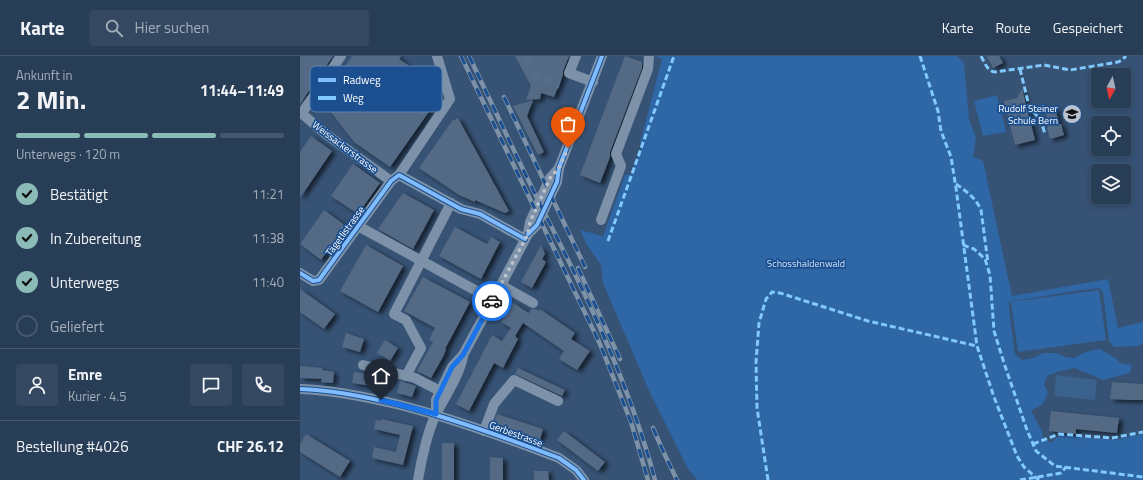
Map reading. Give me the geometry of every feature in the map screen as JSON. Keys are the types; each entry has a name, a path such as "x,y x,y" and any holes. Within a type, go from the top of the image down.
{"street":[{"path":"334,66 341,56"},
{"name":"Tägetlistrasse","path":"437,56 440,66"},
{"path":"576,56 570,73 593,82"},
{"path":"436,414 436,400 452,367 463,355 493,300 526,236 530,222 550,178 559,168 602,56"},
{"path":"601,220 621,166 616,154 648,69 650,56"},
{"name":"Tägetlistrasse","path":"442,72 450,98 442,110"},
{"path":"301,113 310,100"},
{"name":"Tägetlistrasse","path":"300,273 313,281 319,280 391,181 399,175 441,112"},
{"name":"Weissackerstrasse","path":"301,113 327,135 391,181"},
{"path":"399,175 461,209 480,214 526,236"},
{"path":"406,376 421,348 406,320 394,314 451,204"},
{"path":"358,226 493,300"},
{"path":"501,285 533,303"},
{"path":"418,480 424,451 436,414 460,371 463,355"},
{"path":"363,365 415,378 440,392"},
{"path":"484,430 494,404 514,380 558,401"},
{"name":"Gerbestrasse","path":"300,389 338,392 368,397 436,414 559,458 576,470 584,480"}],"green space":[{"name":"Schosshaldenwald","path":"655,56 957,56 964,63 969,119 976,137 973,157 983,161 1012,296 1108,279 1118,328 1143,322 1143,343 1138,346 1114,347 1109,341 1103,293 1100,288 1066,292 1009,302 1015,354 1022,360 1033,358 1043,353 1056,353 1074,358 1085,352 1100,349 1117,359 1120,363 1132,365 1130,373 1103,380 1075,368 1060,371 1047,376 1044,385 1048,392 1043,404 1031,411 1042,431 1043,437 1051,443 1059,435 1113,440 1143,434 1143,480 697,480 687,467 651,395 603,283 601,265 587,245 580,230 603,236 625,175 631,174 643,144 640,143 662,59"},
{"path":"997,95 1006,132 983,136 974,101"},
{"path":"1099,290 1106,340 1018,352 1011,302"}],"shaded area":[{"path":"1056,375 1097,380 1095,400 1054,396"}],"building":[{"path":"300,56 333,56 326,66 310,66 310,89 300,104"},
{"path":"352,56 401,56 399,59 410,66 345,66"},
{"path":"515,56 569,56 554,97 541,93 540,99 526,100 531,86"},
{"path":"625,56 642,62 642,68 610,152 610,157 600,183 580,175"},
{"path":"987,56 999,56 1003,63 993,68"},
{"path":"1022,89 1035,140 1015,145 1004,101 1017,98"},
{"path":"533,100 527,116 544,152 538,155 513,106"},
{"path":"1055,107 1059,124 1061,124 1064,135 1050,139 1045,110"},
{"path":"331,112 429,112 390,167 354,142"},
{"path":"458,118 509,211 505,213 459,195 419,168 452,121"},
{"path":"311,136 332,151 300,198 300,152"},
{"path":"353,164 380,183 358,214 331,196"},
{"path":"403,193 434,210 413,249 378,229"},
{"path":"324,210 346,226 336,239 339,241 334,248 331,246 321,260 300,244"},
{"path":"455,227 487,244 491,237 500,242 481,279 439,256"},
{"path":"366,245 403,266 378,312 340,291"},
{"path":"541,245 545,254 542,259 546,262 532,288 521,282"},
{"path":"423,277 470,302 431,378 417,371 433,342 429,340 435,328 404,311"},
{"path":"300,289 335,314 324,329 300,312"},
{"path":"513,303 529,313 531,309 536,309 539,311 540,309 575,333 571,339 590,351 577,370 559,359 564,351 523,323 515,336 518,339 503,368 494,363 469,411 456,404 492,335 502,341 511,328 501,322"},
{"path":"346,333 364,339 360,352 342,347"},
{"path":"385,340 398,348 390,361 377,353"},
{"path":"300,366 323,368 322,370 334,372 333,383 321,382 322,379 300,378"},
{"path":"518,368 565,390 562,396 515,374"},
{"path":"354,372 380,376 378,387 352,383"},
{"path":"400,381 416,386 412,397 397,393"},
{"path":"1112,382 1143,384 1143,400 1110,399"},
{"path":"1051,411 1119,418 1117,433 1076,429 1076,434 1049,431"},
{"path":"497,414 543,429 540,440 493,424"},
{"path":"381,419 413,426 403,465 372,458 374,447 396,452 400,435 374,429 376,420 381,421"},
{"path":"564,431 605,462 598,471 557,440"},
{"path":"306,434 350,461 340,477 300,452 300,444"},
{"path":"442,443 454,443 454,480 442,480"},
{"path":"490,457 503,458 503,480 490,480"},
{"path":"534,471 548,471 549,480 534,480"}],"tunnel":[{"path":"526,56 537,77 560,84"}],"railway":[{"path":"461,56 600,344 631,422 648,480"},
{"path":"469,56 607,343 645,445 655,480"},
{"path":"504,97 585,267"},
{"path":"578,268 620,359"},
{"path":"653,428 677,480"}],"marked path":[{"path":"608,241 674,56"},
{"path":"920,56 938,111 941,131 951,157 977,346 994,397 1017,456 1024,467 1039,480"},
{"path":"981,56 988,68 995,72 1044,65 1070,70 1118,62 1126,56"},
{"path":"1020,69 1029,106 1041,121 1045,134"},
{"path":"956,184 974,198 981,210 988,263"},
{"path":"963,245 974,249 985,259 990,275 994,331 1027,430 1036,451 1055,466 1143,477"},
{"path":"768,480 757,408 756,362 759,323 766,299 772,292 780,293 868,321 977,346"},
{"path":"1033,444 1059,434 1112,438 1143,432"},
{"path":"1020,480 1061,473 1066,467"}],"cycle path":[{"path":"528,234 537,225 557,182 559,168 602,56"},
{"path":"300,273 313,281 319,280 391,181 399,175 461,209 480,214 525,239"},
{"path":"300,389 350,394 420,410 500,436 559,458 576,470 584,480"}],"way so far":[{"path":"492,301 528,234 530,222 550,178 559,168 568,148"}],"place":[{"name":"Rudolf Steiner Schule Bern","path":"1072,114"}],"route":[{"path":"381,400 436,414 436,400 452,367 463,355 492,301"}]}
